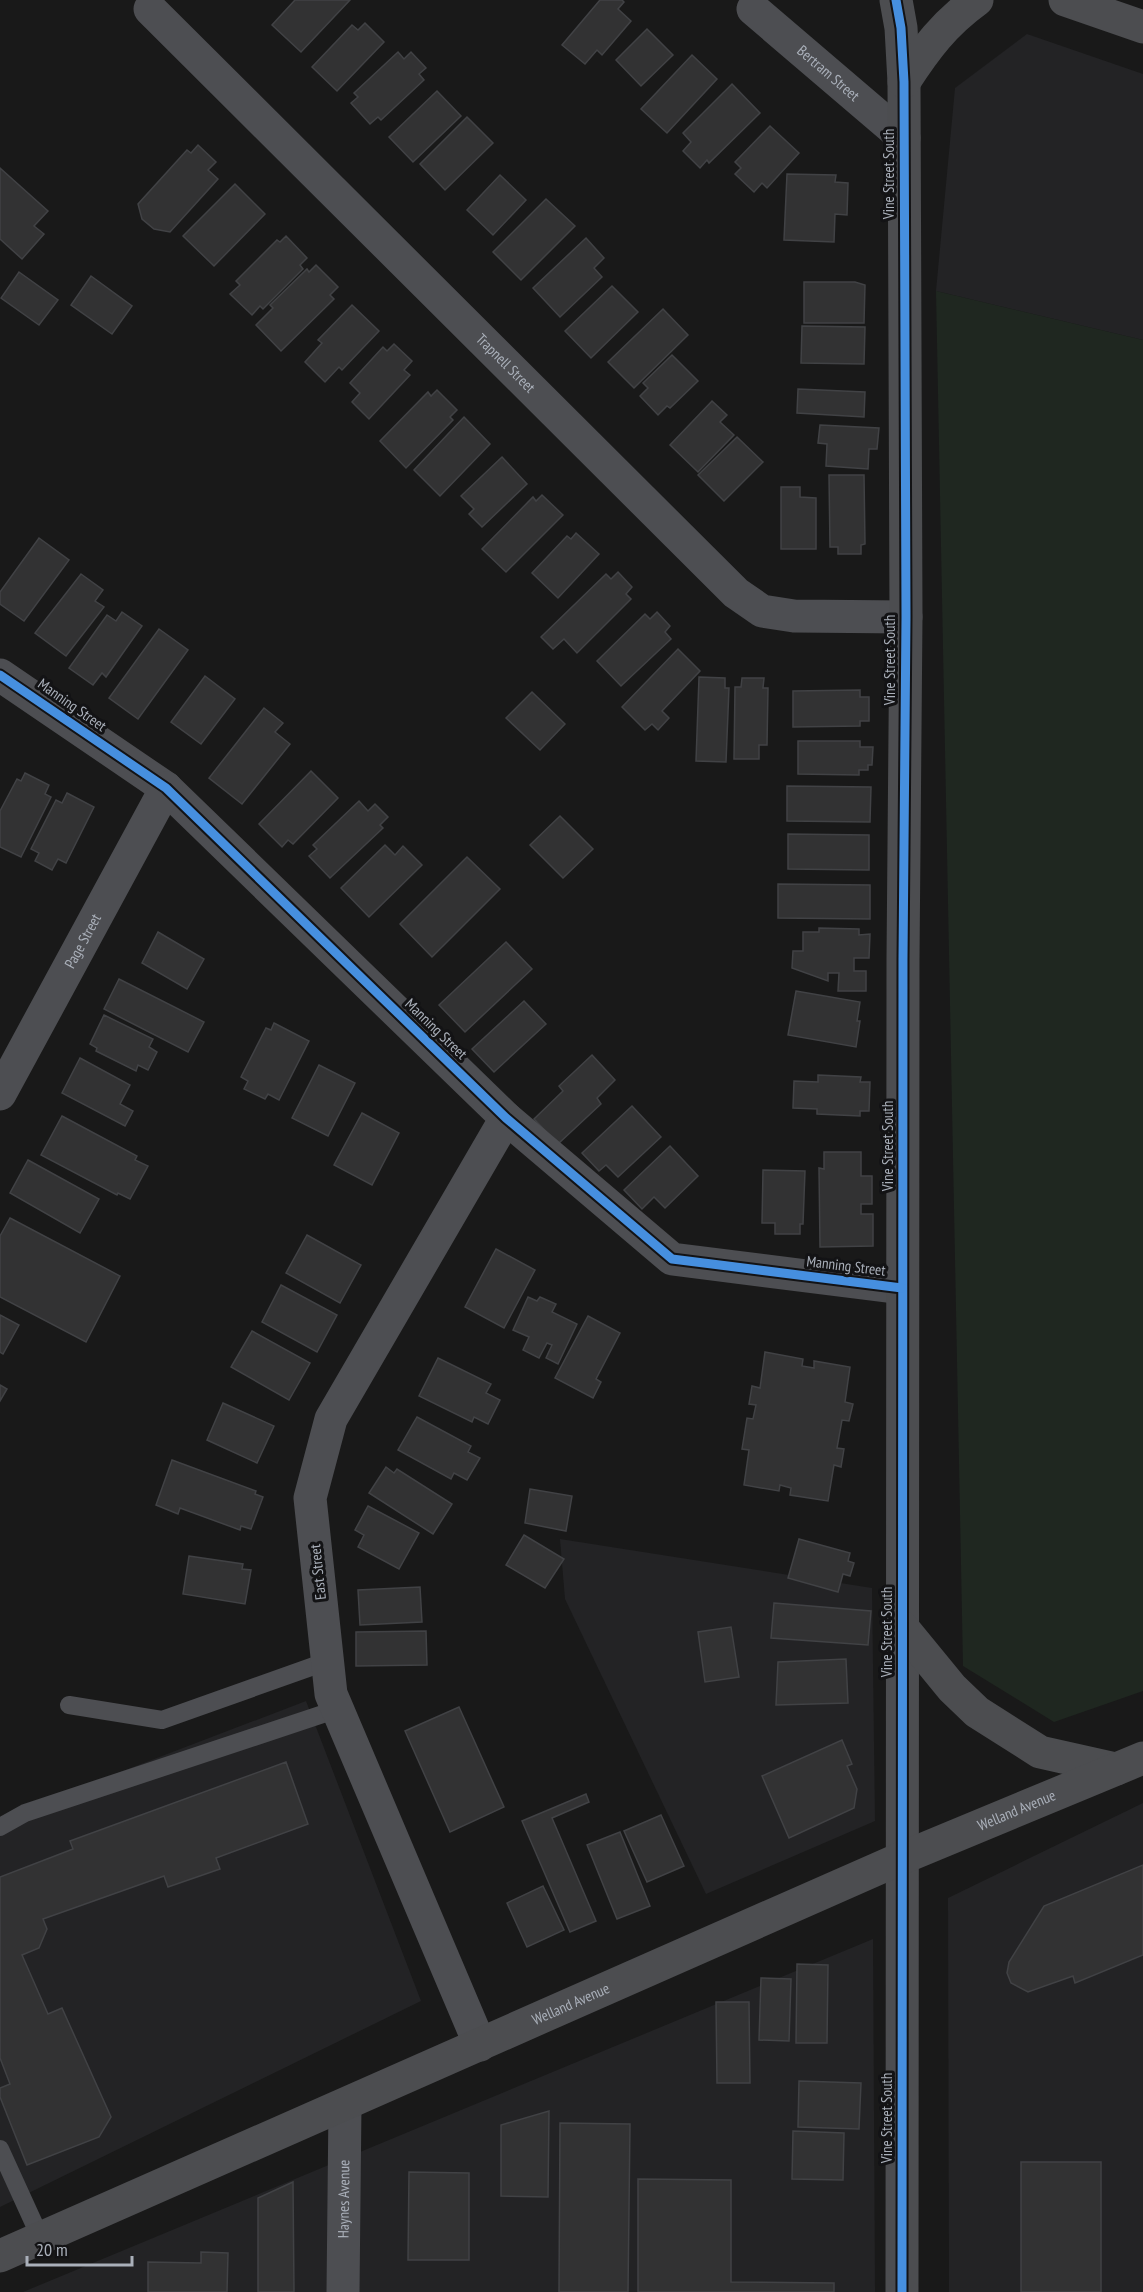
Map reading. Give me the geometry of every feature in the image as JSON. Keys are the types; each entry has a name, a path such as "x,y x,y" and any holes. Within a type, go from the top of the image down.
{"street":[{"name":"Vine Street South","path":"896,0 901,28 904,82 906,617 902,1288 902,2292"},
{"path":"904,82 928,45 950,21 977,0"},
{"path":"1065,0 1143,27"},
{"name":"Trapnell Street","path":"150,9 736,593 762,611 794,616 906,617"},
{"name":"Bertram Street","path":"753,9 904,138"},
{"name":"Manning Street","path":"0,675 166,788 506,1118 672,1259 902,1288"},
{"name":"Page Street","path":"0,1094 166,788"},
{"name":"East Street","path":"480,2045 331,1694 310,1498 331,1419 506,1118"},
{"path":"902,1627 952,1688 977,1712 1040,1752 1129,1764"},
{"name":"Welland Avenue","path":"0,2256 902,1858 1129,1764"},
{"name":"Haynes Avenue","path":"343,2292 345,2105"}],"lane":[{"path":"69,1705 162,1720 328,1661"},
{"path":"0,1827 25,1813 338,1709"},
{"path":"0,2149 41,2239"}],"shaded area":[{"path":"1027,34 1143,74 1143,340 936,291 955,88"},
{"path":"936,291 1143,340 1143,1691 1054,1722 963,1666"},
{"path":"560,1539 872,1588 875,1821 706,1894 565,1599"},
{"path":"306,1701 421,2001 0,2207 0,1818"},
{"path":"1143,1803 1143,2292 949,2292 948,1898"},
{"path":"873,1939 875,2292 23,2292"}],"building":[{"path":"295,0 350,0 301,52 272,25"},
{"path":"600,0 622,0 624,2 618,9 631,21 602,55 597,50 585,64 562,45"},
{"path":"365,23 384,42 337,91 312,67 352,25 358,30"},
{"path":"647,29 673,55 641,86 616,60"},
{"path":"398,52 404,59 411,52 426,68 419,74 424,80 381,120 378,117 370,124 351,103 358,97 354,93"},
{"path":"692,55 717,79 667,133 641,109"},
{"path":"732,84 760,113 709,163 707,160 700,168 683,151 691,142 683,133"},
{"path":"437,91 461,116 413,162 389,137"},
{"path":"467,117 493,143 445,190 420,164"},
{"path":"770,126 799,153 767,188 762,183 754,192 735,174 741,168 735,162"},
{"path":"198,145 216,162 208,170 218,179 170,232 154,229 142,219 138,204 187,150 191,153"},
{"path":"0,168 48,211 34,226 44,234 22,259 0,239"},
{"path":"787,174 836,175 835,182 848,183 847,215 835,214 834,242 784,240"},
{"path":"500,175 526,200 493,235 467,210"},
{"path":"235,184 265,214 214,266 183,236"},
{"path":"546,199 575,226 521,280 493,252"},
{"path":"286,236 307,258 300,265 303,269 263,309 260,306 252,315 230,294 240,285 236,281 277,240 280,242"},
{"path":"586,238 604,258 594,268 602,277 560,317 533,288"},
{"path":"316,265 338,287 330,295 334,299 281,351 256,325 273,308 270,305 307,269 309,272"},
{"path":"19,272 58,300 39,325 1,298"},
{"path":"91,276 132,306 112,334 71,305"},
{"path":"804,282 855,282 865,285 864,323 804,323"},
{"path":"612,286 638,312 591,358 565,331"},
{"path":"352,305 379,331 342,370 339,367 325,382 305,362 322,343 318,340"},
{"path":"663,309 688,335 634,388 608,362"},
{"path":"802,326 865,327 864,364 801,363"},
{"path":"394,344 412,361 404,370 410,375 369,419 352,402 360,393 350,383 383,347 387,351"},
{"path":"672,355 698,381 670,408 667,406 658,415 640,396 648,388 643,383"},
{"path":"798,389 865,392 864,417 797,413"},
{"path":"437,390 457,410 450,417 453,420 406,468 380,441 428,392 431,396"},
{"path":"712,401 727,415 720,422 734,435 698,472 670,445"},
{"path":"464,417 490,444 440,496 414,470"},
{"path":"820,425 879,428 877,449 869,449 868,469 826,466 827,444 818,443"},
{"path":"737,437 763,462 724,501 698,475"},
{"path":"502,457 527,484 482,527 469,514 474,509 461,496"},
{"path":"829,475 864,475 865,544 861,545 861,554 838,554 838,547 830,547"},
{"path":"781,487 800,487 800,497 816,498 816,549 781,549"},
{"path":"542,495 563,515 506,572 482,549 533,497 536,501"},
{"path":"576,533 599,554 558,598 532,573 567,536 571,539"},
{"path":"39,538 69,560 24,621 0,604 0,592"},
{"path":"618,572 632,587 626,594 631,599 577,653 564,639 553,649 541,637 606,574 611,579"},
{"path":"81,574 103,590 95,601 104,607 66,656 35,633"},
{"path":"122,612 142,626 106,677 102,673 93,685 69,668 107,615 116,621"},
{"path":"657,612 670,626 665,632 671,639 621,686 597,661 645,614 650,619"},
{"path":"159,629 188,650 138,719 109,698"},
{"path":"678,649 700,671 662,711 669,718 658,730 652,724 645,730 622,707"},
{"path":"205,676 235,699 201,744 171,722"},
{"path":"699,677 725,678 725,688 729,688 726,762 696,761"},
{"path":"742,678 764,678 763,688 768,688 767,745 759,745 759,759 734,759 735,687 741,687"},
{"path":"860,690 860,697 869,697 869,721 860,721 860,726 793,727 793,691"},
{"path":"532,692 565,724 540,750 506,718"},
{"path":"264,708 283,723 275,732 290,744 242,804 209,778"},
{"path":"798,741 860,741 860,747 873,747 872,765 868,765 868,770 859,770 859,775 798,774"},
{"path":"311,771 338,798 293,844 288,840 282,847 259,824"},
{"path":"25,773 49,785 45,794 51,797 21,857 0,847 0,811 17,779 21,781"},
{"path":"787,786 871,787 870,822 787,821"},
{"path":"67,793 94,807 66,863 58,859 52,870 35,861 39,853 31,849 56,800 62,803"},
{"path":"359,801 368,811 375,804 388,817 380,825 383,828 330,878 309,856 317,849 313,845"},
{"path":"560,816 593,849 563,878 530,845"},
{"path":"788,834 869,835 869,870 788,869"},
{"path":"385,845 395,855 403,846 422,865 369,917 341,888"},
{"path":"467,857 500,889 432,957 400,924"},
{"path":"778,884 870,885 870,919 778,918"},
{"path":"819,928 859,929 859,935 870,934 869,958 854,958 854,971 866,971 866,991 838,991 839,973 828,973 828,981 792,968 793,951 803,951 803,932 819,932"},
{"path":"158,932 204,959 187,989 142,963"},
{"path":"506,942 532,969 465,1032 439,1005"},
{"path":"119,979 204,1022 188,1052 104,1009"},
{"path":"796,991 860,1002 856,1047 788,1035"},
{"path":"524,1001 546,1024 494,1072 472,1049"},
{"path":"104,1015 153,1039 149,1047 157,1052 148,1070 138,1065 136,1071 96,1051 97,1048 90,1044"},
{"path":"274,1023 309,1041 279,1100 268,1094 265,1099 244,1089 248,1081 241,1077 266,1028 271,1030"},
{"path":"592,1055 615,1080 597,1098 601,1104 558,1144 534,1119 563,1091 559,1086"},
{"path":"80,1058 130,1085 120,1104 133,1111 125,1126 62,1093"},
{"path":"319,1065 355,1083 328,1136 292,1118"},
{"path":"818,1075 861,1077 860,1082 870,1082 869,1111 860,1111 860,1116 817,1114 817,1109 793,1108 794,1081 818,1082"},
{"path":"632,1106 661,1137 618,1177 606,1165 599,1171 582,1153"},
{"path":"362,1113 399,1133 372,1185 334,1165"},
{"path":"62,1116 137,1156 135,1160 148,1166 130,1199 118,1193 117,1195 41,1155"},
{"path":"670,1146 698,1176 665,1208 654,1197 642,1209 624,1190"},
{"path":"824,1152 861,1152 861,1176 872,1176 872,1204 861,1204 861,1214 873,1214 873,1246 820,1247 819,1168 824,1169"},
{"path":"28,1160 99,1199 80,1233 10,1193"},
{"path":"763,1170 805,1171 803,1224 800,1224 800,1234 775,1234 775,1223 762,1223"},
{"path":"10,1218 120,1276 86,1342 0,1297 0,1236"},
{"path":"307,1235 361,1265 340,1303 286,1273"},
{"path":"496,1249 535,1270 504,1328 465,1307"},
{"path":"281,1285 337,1315 317,1352 262,1322"},
{"path":"528,1297 537,1301 540,1297 556,1304 552,1312 577,1324 558,1364 546,1358 552,1345 547,1343 539,1358 523,1350 529,1337 513,1330"},
{"path":"0,1315 19,1325 3,1354 0,1352"},
{"path":"588,1316 620,1333 596,1379 601,1382 593,1398 555,1378"},
{"path":"252,1331 310,1363 289,1400 231,1367"},
{"path":"765,1352 803,1359 802,1366 814,1368 814,1361 850,1367 845,1402 853,1404 849,1421 842,1420 837,1448 844,1449 841,1467 834,1465 828,1501 790,1495 791,1488 780,1485 779,1491 744,1485 749,1450 742,1449 747,1418 753,1419 756,1405 749,1404 752,1386 760,1388"},
{"path":"438,1358 491,1384 486,1393 500,1400 488,1424 474,1417 472,1422 419,1396"},
{"path":"0,1385 7,1389 0,1401"},
{"path":"223,1403 274,1426 257,1463 207,1440"},
{"path":"417,1417 471,1446 468,1452 480,1458 467,1480 454,1473 451,1479 398,1450"},
{"path":"172,1460 256,1491 255,1494 263,1497 251,1529 241,1526 240,1530 180,1508 178,1514 156,1505"},
{"path":"386,1467 394,1473 397,1469 452,1504 433,1534 369,1493"},
{"path":"530,1489 572,1496 566,1531 525,1523"},
{"path":"368,1506 419,1533 399,1569 358,1547 364,1535 355,1530"},
{"path":"524,1535 564,1559 545,1588 506,1565"},
{"path":"799,1539 850,1553 848,1561 854,1563 850,1576 843,1574 838,1592 788,1578"},
{"path":"189,1556 243,1564 242,1569 251,1570 245,1604 183,1594"},
{"path":"420,1587 422,1622 360,1625 358,1590"},
{"path":"774,1603 871,1611 868,1645 771,1638"},
{"path":"731,1627 739,1677 705,1682 698,1632"},
{"path":"426,1631 427,1665 356,1666 356,1632"},
{"path":"846,1659 848,1703 776,1705 778,1662"},
{"path":"459,1707 504,1807 450,1832 405,1731"},
{"path":"842,1740 852,1764 847,1766 857,1789 854,1808 789,1838 762,1776"},
{"path":"286,1762 308,1824 216,1858 220,1869 168,1887 164,1876 43,1919 47,1929 39,1948 22,1955 48,2014 62,2008 111,2117 99,2137 27,2165 0,2097 0,2088 10,2084 0,2058 0,1877 73,1849 70,1841"},
{"path":"586,1794 589,1802 552,1818 596,1921 570,1932 522,1821"},
{"path":"661,1815 684,1866 647,1882 624,1831"},
{"path":"620,1832 650,1906 617,1919 587,1845"},
{"path":"1143,1865 1143,1955 1075,1983 1073,1976 1028,1992 1011,1983 1007,1973 1009,1962 1044,1906"},
{"path":"543,1886 564,1930 527,1947 507,1903"},
{"path":"797,1964 828,1965 827,2043 796,2043"},
{"path":"761,1978 791,1979 789,2041 759,2040"},
{"path":"716,2002 749,2002 750,2083 717,2083"},
{"path":"799,2081 861,2083 859,2129 798,2127"},
{"path":"549,2111 548,2197 501,2196 501,2125"},
{"path":"560,2123 630,2124 628,2292 559,2292"},
{"path":"793,2131 844,2133 843,2180 792,2179"},
{"path":"1021,2162 1101,2162 1101,2292 1021,2292"},
{"path":"409,2172 469,2173 469,2260 408,2260"},
{"path":"638,2179 731,2180 731,2282 834,2283 834,2292 638,2292"},
{"path":"293,2182 294,2292 258,2292 258,2198"},
{"path":"201,2252 228,2253 227,2292 148,2292 148,2262 201,2263"}],"cycle path":[{"path":"896,0 901,28 904,82 906,617 903,959 902,2292"},
{"path":"0,675 166,788 506,1118 672,1259 902,1288"}]}
